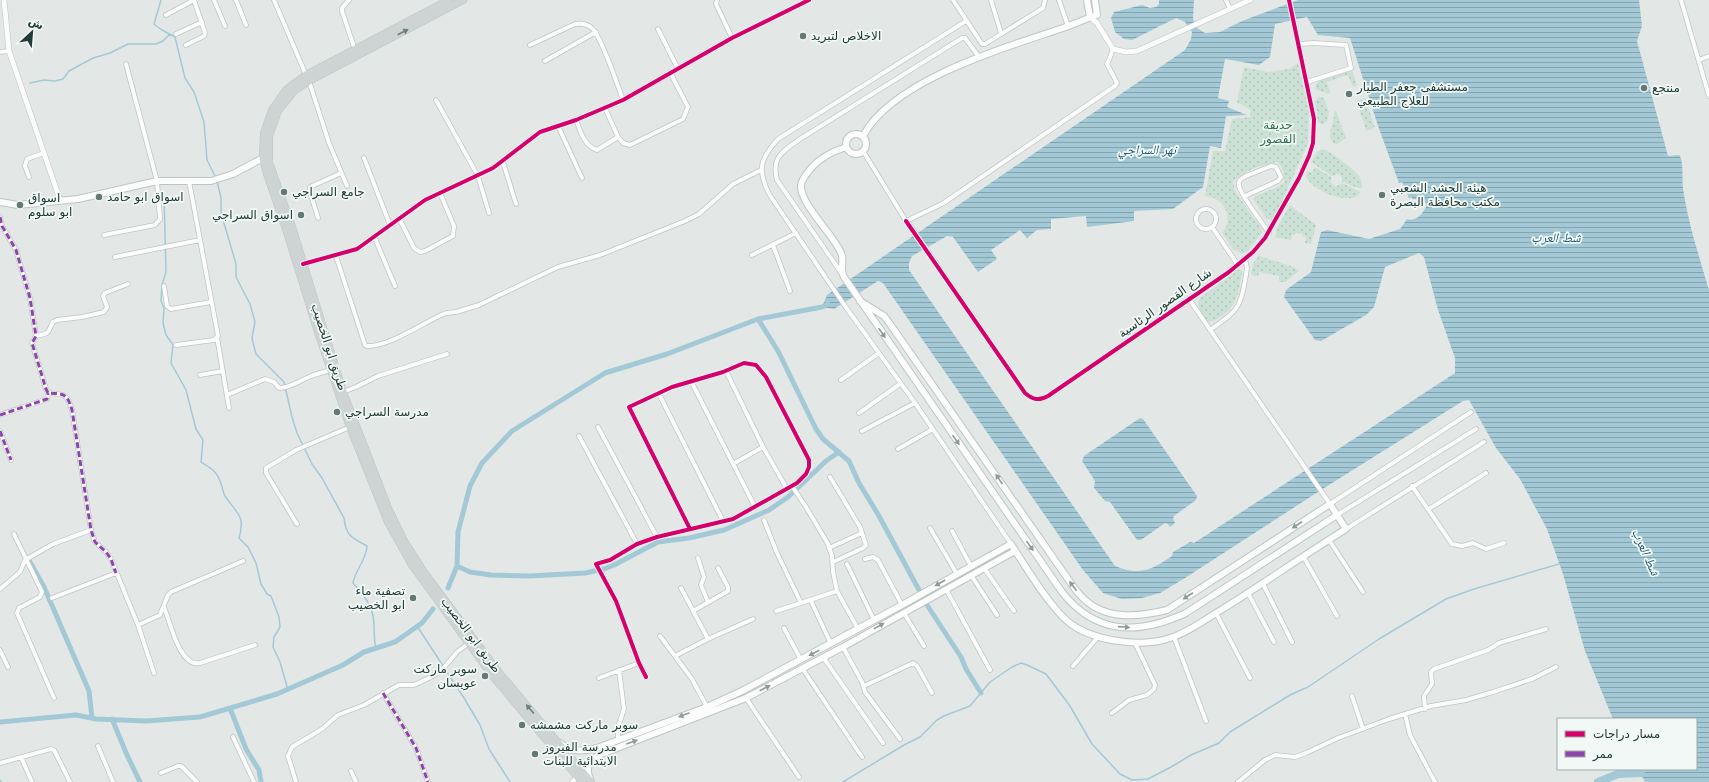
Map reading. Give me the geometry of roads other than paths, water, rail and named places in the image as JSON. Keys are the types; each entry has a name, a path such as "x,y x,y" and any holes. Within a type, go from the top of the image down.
{"main road":[{"name":"طريق ابو الخصيب","path":"449,0 355,50 286,90 272,110 264,133 263,158 267,174 320,331 388,508 404,540 423,571 494,671 577,780"},
{"name":"طريق ابو الخصيب","path":"463,0 307,78 280,108 271,128 268,145 272,171 288,215 303,264 330,370 350,427 383,510 399,544 419,575 469,643 591,781"},
{"path":"1087,0 1090,17"},
{"path":"863,136 874,120 884,110 902,97 951,68 1097,15 1096,0"},
{"path":"857,133 863,136 867,142 863,151 854,154 846,147 846,140 850,135 857,133"},
{"path":"846,147 839,149 819,160 806,174 801,185 804,199 842,254 843,276 1062,592 1080,611 1093,620 1106,625 1138,628 1168,621 1186,613 1337,515"},
{"path":"0,202 18,205 78,199 157,181 211,181 233,174 263,158"},
{"path":"554,738 565,747 584,751 706,707 742,691 831,644 1011,544 1062,615 1071,624 1098,637 1135,643 1165,640 1174,637 1263,584 1303,556 1346,529 1328,502 1168,610 1144,615 1122,616 1095,608 1081,597 884,316 859,299"},
{"path":"591,781 587,772 587,767 599,754 746,698 1015,551"}],"street":[{"path":"4,0 9,51 60,200"},
{"path":"166,15 194,0 205,28 204,36 186,45"},
{"path":"214,0 224,26"},
{"path":"236,0 246,25"},
{"path":"274,0 307,78 329,143 347,186"},
{"path":"349,0 342,8 342,11 355,50"},
{"path":"717,0 716,4 732,38"},
{"path":"303,264 357,249 425,200 478,176 503,162 540,132 576,120 623,100 732,38 809,0"},
{"path":"953,0 982,44 985,44 1044,8 1046,4 1045,0"},
{"path":"991,0 1001,33"},
{"path":"1059,0 1068,26"},
{"path":"1226,0 1230,9"},
{"path":"1090,17 1097,23 1113,49 1126,52 1137,51 1250,0"},
{"name":"شارع القصور الرئاسية","path":"907,222 1025,393 1036,400 1048,396 1238,265 1253,252 1269,233 1299,178 1313,143 1314,120 1296,25 1289,0"},
{"path":"1681,0 1709,96"},
{"path":"1097,15 1097,23"},
{"path":"966,21 778,138 767,150 761,170 764,182 770,194 796,233 845,306 915,403 1011,544"},
{"path":"176,34 202,22"},
{"path":"530,45 575,24 586,25 596,32 623,100"},
{"path":"658,29 678,69"},
{"path":"545,60 596,32"},
{"path":"843,276 777,180 775,164 778,156 785,149 800,139 962,38 965,38 979,57"},
{"path":"1299,44 1314,43 1346,45 1351,68 1307,82"},
{"path":"863,151 907,222 942,204 1115,86 1117,83 1107,64 1110,60 1113,49"},
{"path":"0,52 9,51"},
{"path":"1698,60 1709,56"},
{"path":"104,234 155,225 160,219 157,181 126,64"},
{"path":"605,108 618,137 623,143 630,145 683,119 688,107 671,74"},
{"path":"436,100 478,176 489,213"},
{"path":"576,120 590,148 597,150 618,137"},
{"path":"558,126 582,178"},
{"path":"29,178 25,166 27,159 44,153"},
{"path":"364,158 390,225"},
{"path":"503,162 516,204"},
{"path":"1245,196 1278,181 1281,177 1276,167 1272,166 1242,178 1239,183 1239,187 1269,233"},
{"path":"336,256 365,345 373,346 390,340 446,313 456,312 479,305 558,267 600,255 685,221 699,214 733,184 761,170"},
{"path":"318,218 310,192 310,187 341,173"},
{"path":"189,181 212,302 229,408"},
{"path":"399,218 414,248 420,252 425,251 453,236 454,226 440,193"},
{"path":"1206,209 1214,213 1216,222 1212,227 1205,228 1199,226 1196,217 1200,211 1206,209"},
{"path":"0,217 2,226 16,250 22,268 30,298 36,336 32,343 48,393 47,399 0,414"},
{"path":"1212,227 1238,265"},
{"path":"752,255 796,233"},
{"path":"374,236 395,286"},
{"path":"115,257 200,240"},
{"path":"773,245 790,291"},
{"path":"1210,330 1232,314 1240,303 1247,269 1244,259"},
{"path":"36,336 47,334 50,331 53,322 57,320 82,318 104,312 107,307 103,296 104,293 128,284"},
{"path":"164,286 167,306 171,309 212,302"},
{"name":"شارع القصور الرئاسية","path":"1189,299 1328,502"},
{"path":"176,345 214,340 217,337"},
{"path":"840,380 879,353"},
{"path":"343,392 356,388 378,376 447,354"},
{"path":"646,677 639,663 616,601 600,574 596,564 610,560 637,544 657,537 733,519 787,490 794,488 806,474 809,467 809,460 764,372 756,364 744,363 726,371 691,381 629,407 690,529"},
{"path":"227,395 265,379 274,382 279,388 281,388 290,386 309,376 330,370"},
{"path":"200,375 223,371"},
{"path":"726,371 763,447 787,490"},
{"path":"691,381 755,507"},
{"path":"859,413 900,384"},
{"path":"48,393 61,393 68,398 72,410 91,530 95,542 111,559 138,625 154,673"},
{"path":"659,394 723,521"},
{"path":"862,431 915,403"},
{"path":"1328,502 1471,412"},
{"path":"297,524 265,471 268,466 296,450 350,427"},
{"path":"598,427 657,537"},
{"path":"898,449 932,429"},
{"path":"1337,515 1476,429"},
{"path":"0,431 11,460"},
{"path":"579,436 637,544"},
{"path":"1346,529 1484,442"},
{"path":"733,464 763,447"},
{"path":"1429,509 1486,473"},
{"path":"830,477 860,527 866,545 863,548 833,562"},
{"path":"1412,486 1452,544 1457,546 1473,543 1486,549 1504,543"},
{"path":"794,488 829,548 833,562 833,572 837,591 858,629"},
{"path":"764,520 777,553 801,603"},
{"path":"930,528 957,574"},
{"path":"0,589 20,572 25,560 53,544 91,530"},
{"path":"952,531 971,566"},
{"path":"829,548 862,533"},
{"path":"14,534 42,595 19,608 17,613 54,698"},
{"path":"1329,540 1363,592"},
{"path":"1303,556 1337,616"},
{"path":"865,559 873,557 878,560 902,605"},
{"path":"698,558 704,577 701,585 708,602"},
{"path":"138,625 160,615 166,599 171,592 243,561"},
{"path":"847,564 874,620"},
{"path":"693,611 727,592 728,590 718,568"},
{"path":"984,568 1014,611"},
{"path":"52,598 116,574"},
{"path":"971,575 997,614"},
{"path":"1263,584 1292,642"},
{"path":"682,588 708,639"},
{"path":"946,589 990,670"},
{"path":"776,611 811,601 837,591"},
{"path":"1248,593 1274,642"},
{"path":"811,601 831,644"},
{"path":"164,607 180,650 186,659 193,664 255,645"},
{"path":"904,613 924,646"},
{"path":"1216,613 1250,678"},
{"path":"675,656 708,639 753,619"},
{"path":"784,628 801,660"},
{"path":"1425,709 1424,696 1432,684 1431,672 1434,669 1488,650 1499,643 1546,629"},
{"path":"660,636 692,679 706,707"},
{"path":"1073,666 1098,637"},
{"path":"1174,637 1206,720"},
{"path":"296,782 288,756 292,747 322,729 338,716 364,705 383,693 399,686 414,684 441,671 447,662 457,652 469,643"},
{"path":"1112,713 1128,700 1147,695 1154,689 1155,685 1135,643"},
{"path":"842,646 864,686 865,692 900,739"},
{"path":"0,650 8,667"},
{"path":"823,657 883,743"},
{"path":"599,678 639,663"},
{"path":"864,686 913,663 917,666 932,693"},
{"path":"1238,782 1265,760 1275,754 1295,757 1320,748 1338,738 1405,714 1466,700 1499,690 1532,679 1556,667"},
{"path":"802,668 862,757"},
{"path":"618,740 618,727 624,709 619,670"},
{"path":"383,693 416,748 428,782"},
{"path":"1352,696 1363,729"},
{"path":"746,698 799,777"},
{"path":"1405,714 1410,735 1435,782"},
{"path":"233,737 254,782"},
{"path":"98,746 113,782"},
{"path":"0,763 51,749 54,750 70,782"},
{"path":"21,757 32,782"},
{"path":"161,773 181,766 197,782"},
{"path":"351,771 356,782"}],"water":[{"name":"شط العرب","path":"1159,0 1194,0 1193,19 1197,28 1205,33 1220,32 1242,21 1298,0 1639,0 1642,26 1637,41 1668,156 1679,155 1681,158 1683,188 1688,214 1709,290 1709,782 1645,782 1639,770 1697,770 1697,718 1613,718 1585,651 1563,574 1547,529 1520,479 1496,448 1469,400 1463,401 1160,593 1142,598 1122,599 1103,593 1083,570 883,283 878,281 834,309 822,307 827,295 1185,50 1191,39 1192,32 1185,22 1176,18 1132,40 1124,39 1115,32 1111,18 1114,12 1142,5 1150,8 1156,7 1159,4","holes":["1307,17 1318,35 1350,38 1378,126 1399,183 1402,182 1409,198 1411,197 1413,199 1424,200 1427,205 1424,211 1417,218 1411,220 1407,219 1400,229 1369,239 1327,230 1321,232 1311,272 1286,290 1284,297 1315,340 1321,341 1366,315 1374,307 1385,267 1419,253 1424,257 1438,310 1455,358 1455,373 1194,543 1190,542 1173,552 1172,556 1158,565 1138,571 1131,571 1115,566 909,270 909,263 912,256 947,236 953,237 978,272 997,259 991,250 1020,230 1027,238 1037,230 1051,229 1051,219 1086,216 1087,227 1134,221 1134,211 1173,209 1203,187 1210,146 1221,148 1226,116 1247,115 1227,107 1229,101 1218,98 1225,59 1259,65 1270,57 1275,24"]},
{"path":"1140,418 1143,419 1197,496 1196,500 1174,516 1173,519 1175,523 1170,527 1165,523 1141,540 1137,540 1110,502 1105,501 1094,488 1095,481 1082,461 1084,456"}],"waterway":[{"path":"161,0 154,24 175,37 185,78 194,92 204,122 207,160 216,178"},
{"path":"30,83 44,80 55,81 63,79 69,71 93,58 110,53 128,44 156,44 163,41 170,34"},
{"path":"217,181 221,198 221,213 236,264 236,277 250,304 255,322 252,338 256,354 284,382 297,433 312,464 322,478 344,518 348,533 367,546 365,555 353,583 360,590 372,611 376,648"},
{"path":"164,195 166,272 162,285 161,301 164,308 163,323 166,335 173,345 171,363 186,390 196,429 203,440 201,462 216,473 225,496 239,515 241,519 239,538 248,547 256,563 261,584 267,594 271,596 279,617 280,627 274,637 273,647 280,662 288,690"},
{"path":"448,588 457,566 458,532 470,486 482,463 512,431 605,373 667,354 758,319 822,307 828,304"},
{"path":"758,319 778,351 816,429 823,439 849,461 859,483 879,516 919,590"},
{"path":"457,566 470,572 491,575 529,576 585,573 604,569 658,542 689,538 724,530 769,510 788,497 826,461 839,452"},
{"path":"30,562 44,587 89,691 92,718"},
{"path":"843,782 920,737 937,720 970,706 990,682 1012,667 1021,663 1046,674 1070,706 1092,744 1120,774 1132,780 1148,779 1191,755 1219,743 1230,732 1290,695 1308,687 1379,639 1446,599 1474,589 1559,564"},
{"path":"927,605 961,657 966,669 981,693"},
{"path":"0,722 76,715 96,719 146,721 200,717 277,694 343,665 364,652 395,642 422,623 433,609"},
{"path":"417,626 464,698 480,725 489,749 510,782"},
{"path":"230,708 246,749 259,770 261,782"},
{"path":"112,719 140,782"},
{"path":"1598,782 1618,774 1641,773"}],"place":[{"name":"الاخلاص لتبريد","path":"803,36"},
{"name":"منتجع","path":"1644,88"},
{"name":"مستشفى جعفر الطيار للعلاج الطبيعي","path":"1349,94"},
{"name":"جامع السراجي","path":"284,192"},
{"name":"هيئة الحشد الشعبي مكتب محافظة البصرة","path":"1382,195"},
{"name":"اسواق ابو حامد","path":"99,197"},
{"name":"اسواق ابو سلوم","path":"20,205"},
{"name":"اسواق السراجي","path":"301,215"},
{"name":"مدرسة السراجي","path":"337,412"},
{"name":"تصفية ماء ابو الخصيب","path":"413,598"},
{"name":"سوبر ماركت عويسان","path":"485,676"},
{"name":"سوبر ماركت مشمشه","path":"522,725"},
{"name":"مدرسة الفيروز الابتدائية للبنات","path":"535,754"}],"park label":[{"name":"حديقة القصور","path":"1278,132"}],"water label":[{"name":"نهر السراجي","path":"1147,149"}]}
